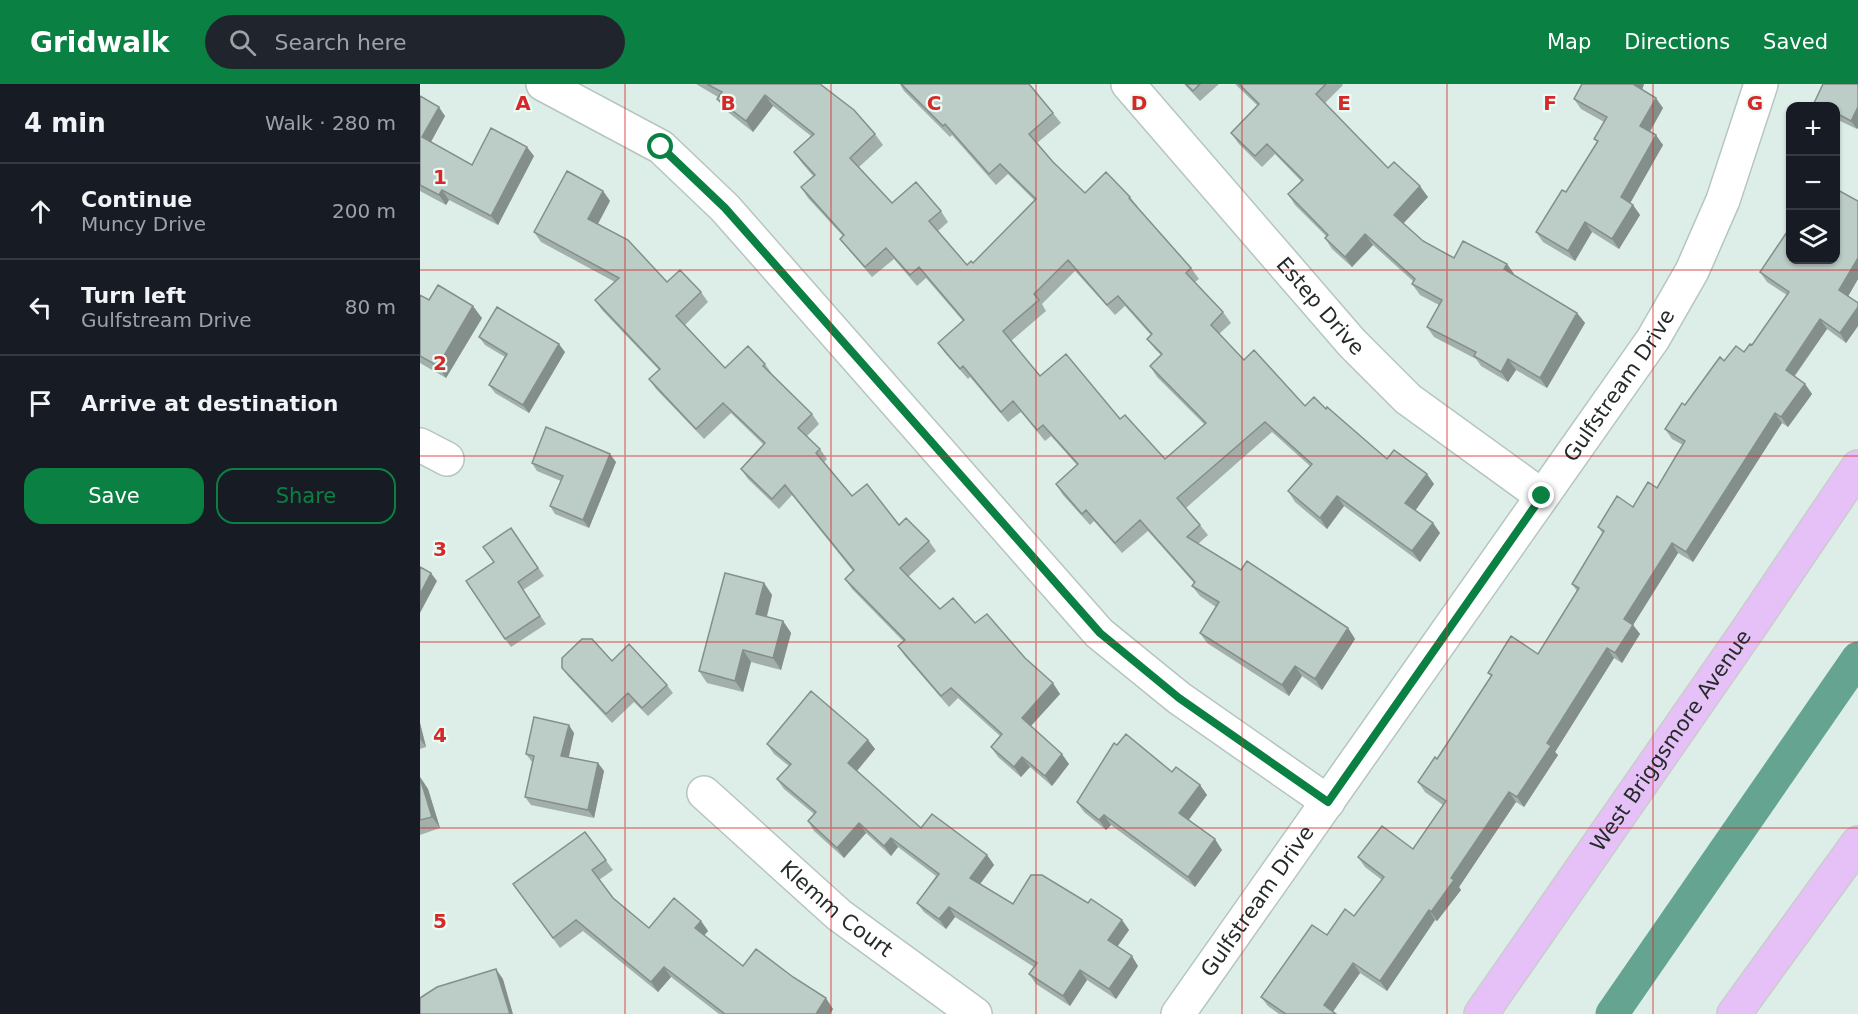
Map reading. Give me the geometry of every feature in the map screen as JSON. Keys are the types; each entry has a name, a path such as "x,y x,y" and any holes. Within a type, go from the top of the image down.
{"main road":[{"name":"West Briggsmore Avenue","path":"1481,1014 1743,638 1858,466"},
{"path":"1734,1014 1858,843"}],"street":[{"path":"543,84 661,147 725,208 1100,633 1179,698 1328,802"},
{"name":"Estep Drive","path":"1128,84 1352,343 1408,399 1542,496"},
{"name":"Gulfstream Drive","path":"1178,1014 1653,339 1692,272 1723,200 1761,84"},
{"name":"Klemm Court","path":"704,793 839,915 975,1014"}],"building":[{"path":"707,84 820,84 854,110 875,134 850,158 892,203 916,182 941,211 929,221 967,265 971,261 973,263 1036,199 1000,164 989,174 945,124 943,126 901,84 1029,84 1053,113 1029,134 1053,162 1085,193 1106,172 1130,197 1191,268 1186,273 1223,312 1211,325 1244,360 1254,350 1305,406 1314,397 1387,459 1394,450 1427,474 1405,503 1433,523 1412,551 1337,496 1320,518 1288,491 1312,464 1265,422 1177,498 1200,525 1187,537 1241,570 1247,561 1348,628 1315,679 1295,666 1282,685 1200,633 1219,602 1192,586 1195,582 1140,520 1115,543 1086,510 1082,514 1056,484 1078,464 1043,425 1037,430 1013,401 1001,412 963,366 960,369 938,343 964,320 919,267 910,275 886,248 865,267 840,239 844,235 801,187 815,175 794,152 814,134 765,95 746,121 717,99 722,92","holes":["1068,260 1107,305 1118,296 1152,334 1147,339 1162,354 1150,366 1206,423 1165,459 1125,415 1120,419 1066,354 1040,376 1003,331 1039,300 1034,294"]},
{"path":"1186,84 1200,84 1193,91"},
{"path":"1239,84 1326,84 1316,94 1388,168 1394,162 1420,186 1394,215 1423,241 1454,258 1463,241 1507,264 1504,269 1577,313 1540,378 1508,359 1501,372 1474,356 1476,352 1427,327 1442,300 1412,284 1415,279 1365,234 1345,257 1325,238 1328,235 1288,194 1303,180 1267,144 1255,156 1231,133 1259,104"},
{"path":"1582,84 1633,84 1656,98 1640,126 1656,135 1621,197 1633,205 1612,239 1585,222 1568,251 1536,232 1562,190 1566,192 1598,141 1594,139 1607,117 1574,99"},
{"path":"1823,84 1858,84 1858,107 1851,121 1840,115 1840,102 1814,102"},
{"path":"420,96 439,107 422,137 472,165 491,128 527,147 491,216 442,190 439,195 420,185"},
{"path":"567,171 603,191 588,219 628,240 667,282 680,270 701,292 676,316 725,368 748,346 765,364 763,366 812,414 798,428 820,449 816,453 852,496 867,484 899,525 906,518 929,541 900,568 940,609 953,598 975,623 987,614 1025,658 1053,683 1022,718 1062,754 1045,776 1022,757 1014,767 991,747 1002,734 951,688 941,696 898,646 905,640 845,579 854,570 785,485 772,499 741,469 765,443 723,403 696,429 649,379 660,369 595,300 619,278 534,232"},
{"path":"1840,191 1858,201 1858,258 1839,290 1858,303 1858,307 1840,333 1820,319 1786,370 1805,384 1781,417 1775,413 1686,552 1672,543 1624,619 1633,625 1615,653 1607,648 1547,743 1551,746 1517,797 1509,792 1451,878 1454,880 1431,912 1429,910 1380,981 1353,963 1324,1005 1336,1014 1286,1014 1261,997 1312,925 1327,935 1345,909 1354,916 1384,877 1358,857 1382,826 1413,849 1446,801 1418,782 1435,757 1437,759 1492,675 1488,673 1511,636 1538,654 1579,588 1572,584 1604,531 1598,527 1617,496 1633,507 1648,482 1657,488 1685,441 1665,429 1682,403 1685,405 1720,357 1724,361 1736,346 1744,352 1750,344 1752,345 1789,292 1760,272 1786,233 1786,264 1840,264"},
{"path":"438,285 473,306 438,366 420,356 420,295 429,300"},
{"path":"497,307 559,344 523,405 489,385 507,354 479,337"},
{"path":"546,427 610,454 583,520 550,506 563,476 532,463"},
{"path":"511,528 538,568 518,582 540,616 505,639 466,581 494,562 483,547"},
{"path":"420,567 431,573 420,594"},
{"path":"725,573 764,583 756,614 783,621 773,658 743,650 735,681 699,671"},
{"path":"582,639 592,639 612,661 629,644 667,685 642,708 628,693 606,714 562,668 562,658"},
{"path":"811,691 868,740 848,763 921,828 932,814 987,855 970,878 1013,904 1031,875 1042,875 1088,903 1091,899 1122,920 1108,940 1132,956 1109,989 1080,970 1063,996 1029,974 1037,963 949,907 939,919 917,903 939,874 891,838 884,846 859,823 837,848 808,821 816,812 777,779 791,764 767,744"},
{"path":"534,717 569,725 561,756 598,763 588,810 525,797 534,756 526,754"},
{"path":"1126,734 1172,772 1176,767 1200,785 1179,813 1215,839 1188,877 1104,815 1099,820 1077,802 1114,743 1117,745"},
{"path":"420,778 432,817 420,820"},
{"path":"585,832 606,860 592,870 613,898 649,928 674,898 701,921 695,928 743,966 756,949 826,998 816,1014 725,1014 664,967 651,982 576,920 553,938 513,884"},
{"path":"496,969 510,1014 420,1014 420,998 437,987"}],"waterway":[{"path":"1612,1014 1858,658"}],"route":[{"path":"661,147 725,208 1100,633 1179,698 1328,802 1542,496"}]}
